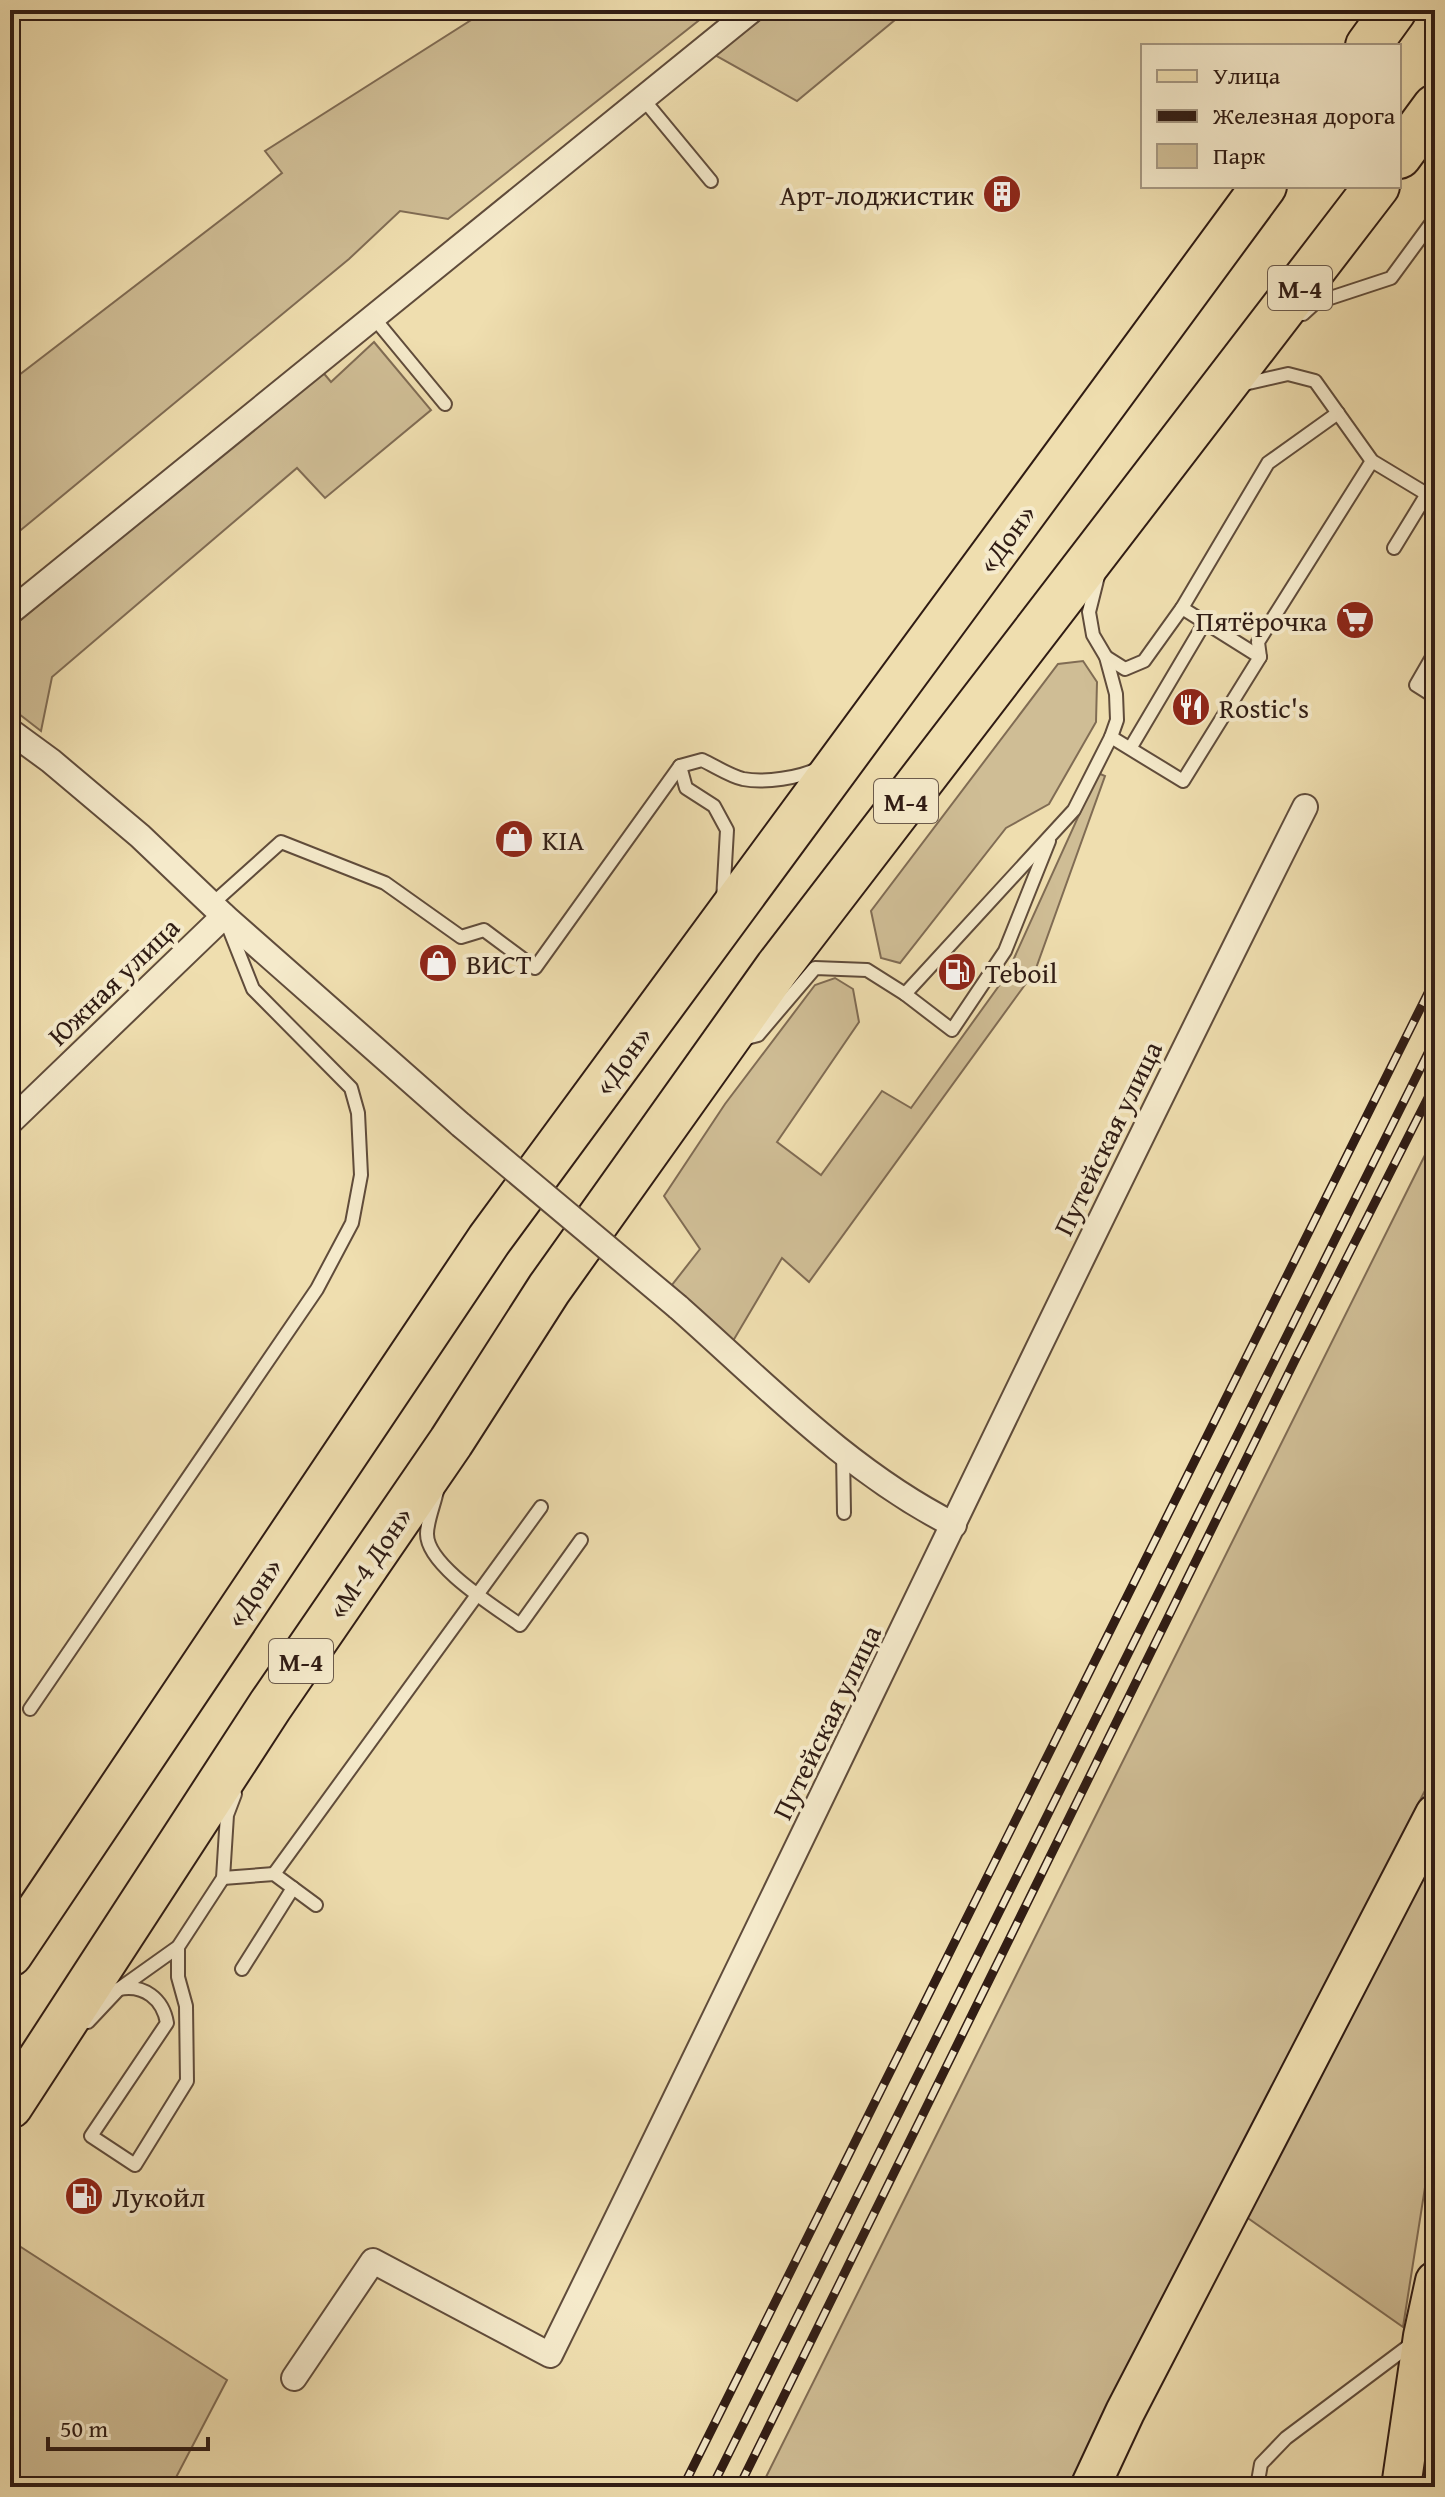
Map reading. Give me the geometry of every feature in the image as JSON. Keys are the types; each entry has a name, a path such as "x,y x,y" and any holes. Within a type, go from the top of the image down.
{"highway":[{"path":"1369,44 1394,10"},
{"path":"1401,153 1435,107"},
{"name":"«Дон»","path":"10,1954 489,1240 1263,188"},
{"name":"М-4","path":"724,1042 778,967 1375,188"},
{"name":"«М-4 Дон»","path":"17,2096 270,1706 451,1442 549,1289 724,1042"}],"main road":[{"path":"1090,2487 1125,2412 1435,1814"},
{"path":"1401,2487 1423,2336 1435,2281"}],"street":[{"path":"10,612 752,10"},
{"path":"10,731 51,761 140,836 218,910 461,1125 678,1307 843,1452 924,1510 954,1525"},
{"name":"Путейская улица","path":"294,2378 373,2261 550,2355 708,2035 1178,1059 1305,807"},
{"name":"Южная улица","path":"10,1122 218,910"}],"lane":[{"path":"644,100 711,181"},
{"path":"1292,324 1315,303 1391,278 1435,218"},
{"path":"374,318 445,404"},
{"path":"1222,389 1280,335"},
{"path":"1222,389 1288,374 1315,381 1372,461 1431,496 1394,548"},
{"path":"1106,657 1125,669 1144,661 1182,608 1268,463 1338,413"},
{"path":"1111,737 1183,781 1260,657 1258,642 1372,461"},
{"path":"905,994 1074,810 1111,737 1117,720 1116,694 1106,657 1093,635 1089,612 1108,537"},
{"path":"1182,608 1260,657"},
{"path":"1131,747 1205,622"},
{"path":"1435,652 1416,685 1435,697"},
{"path":"30,1709 317,1289 352,1223 361,1175 358,1113 351,1088 253,989 218,910 281,842 385,883 461,937 484,930 535,968 680,766 702,760 742,779 768,780 812,772 849,751"},
{"path":"680,766 686,788 714,806 727,830 721,924"},
{"path":"724,1042 758,1035 815,968 867,970 952,1030 1005,951 1051,835"},
{"path":"451,1442 427,1535 431,1551 439,1561 477,1594 520,1625 581,1540"},
{"path":"843,1452 844,1513"},
{"path":"274,1874 541,1507"},
{"path":"243,1774 270,1706"},
{"path":"75,2034 119,1989 178,1947 223,1878 227,1815 238,1788"},
{"path":"223,1878 274,1874 316,1905"},
{"path":"242,1969 293,1888"},
{"path":"119,1989 131,1987 156,1998 164,2009 167,2023 91,2136 135,2165 187,2081 186,2006 178,1977 178,1947"},
{"path":"17,2096 65,2044"},
{"path":"1257,2487 1261,2464 1286,2438 1423,2336"}],"green space":[{"path":"487,10 712,10 448,219 400,211 349,259 10,539 10,382 282,173 265,151"},
{"path":"773,10 907,10 797,101 715,55"},
{"path":"374,342 431,410 325,498 297,468 52,677 41,731 10,707 10,629 321,370 331,382"},
{"path":"1083,661 1097,682 1096,722 1049,804 1006,828 900,963 881,958 871,911 1058,664"},
{"path":"1098,773 1105,776 1035,971 809,1282 782,1258 733,1341 672,1285 700,1249 664,1196 725,1104 815,985 835,978 853,989 859,1022 777,1142 821,1175 882,1091 911,1108 1006,976"},
{"path":"1435,1135 1435,1771 1107,2410 1072,2487 761,2487"},
{"path":"1435,1846 1435,2124 1403,2327 1242,2214"},
{"path":"10,2240 227,2380 171,2487 10,2487"}],"railway":[{"path":"683,2487 1435,979"},
{"path":"712,2487 1435,1039"},
{"path":"739,2487 1295,1360 1435,1084"}],"place":[{"name":"Арт-лоджистик","path":"1002,194"},
{"name":"Пятёрочка","path":"1355,620"},
{"name":"Rostic's","path":"1191,707"},
{"name":"KIA","path":"514,839"},
{"name":"ВИСТ","path":"438,963"},
{"name":"Teboil","path":"957,972"},
{"name":"Лукойл","path":"84,2196"}]}
